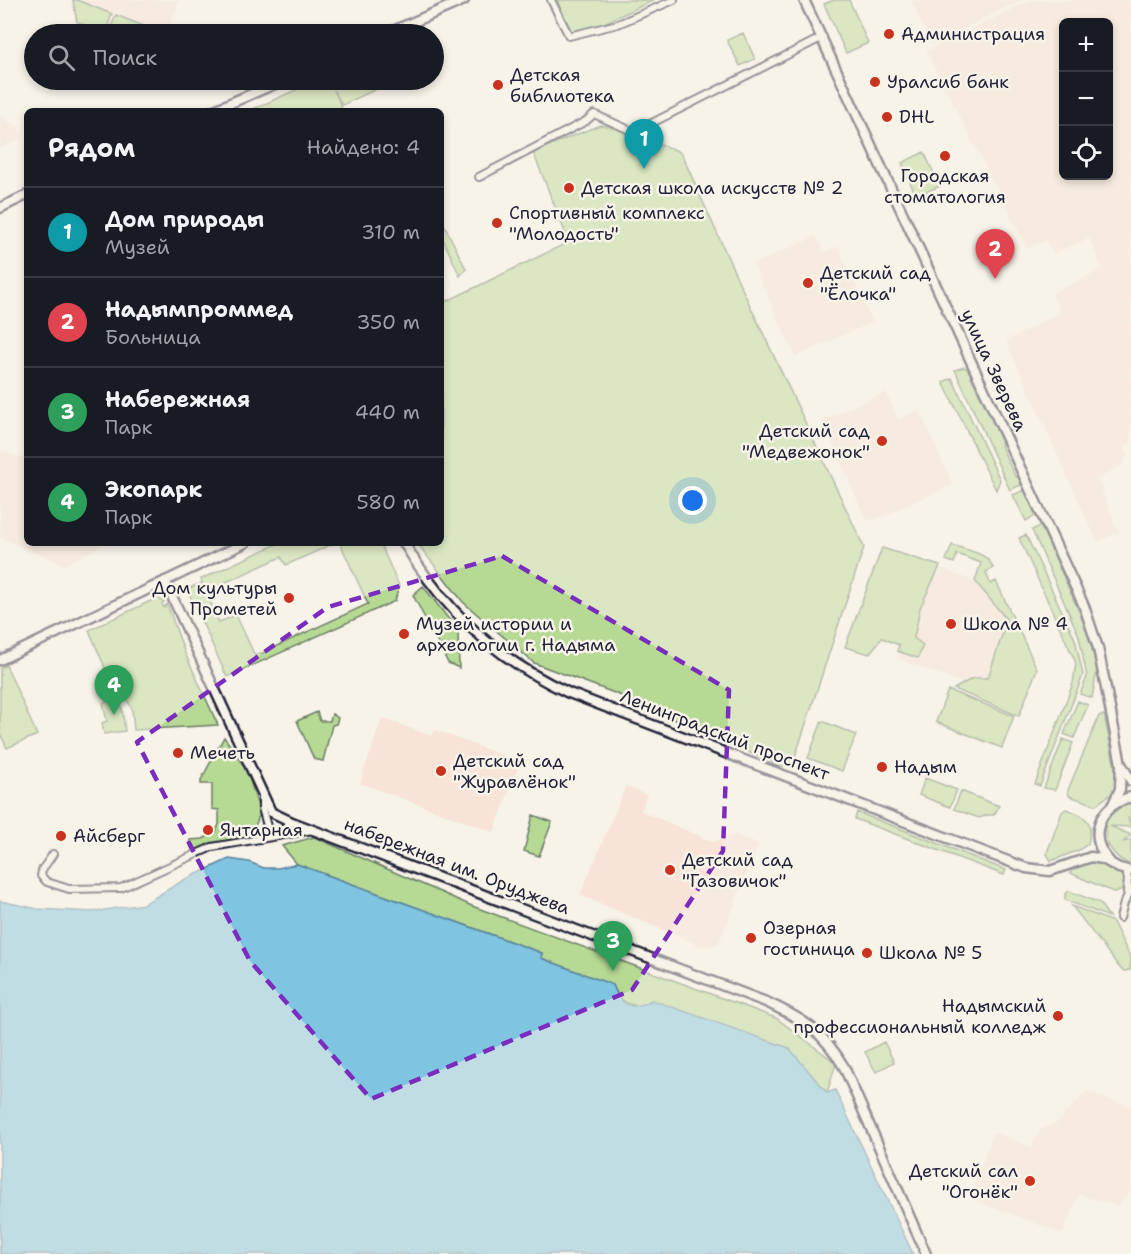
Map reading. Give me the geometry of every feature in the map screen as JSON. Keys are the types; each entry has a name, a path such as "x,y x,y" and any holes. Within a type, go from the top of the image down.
{"street":[{"path":"409,24 464,0"},
{"path":"551,0 569,36 618,24 674,0"},
{"name":"улица Зверева","path":"804,0 1084,606 1098,648 1121,764 1120,789 1113,804 1101,819 1098,837 1092,849 1082,859"},
{"path":"479,177 586,121 594,114 634,132 823,37"},
{"path":"219,108 261,90"},
{"path":"234,108 235,101"},
{"path":"0,208 24,196"},
{"path":"0,660 239,546"},
{"name":"Ленинградский проспект","path":"406,546 434,587 464,622 510,660 552,685 621,714 1026,868 1050,871 1082,859"},
{"name":"набережная им. Оруджева","path":"165,581 272,812 292,822 766,1002 811,1025 823,1036 844,1067 926,1254"},
{"name":"улица Зверева","path":"1121,764 1131,781"},
{"path":"255,839 267,826 262,808 262,794"},
{"path":"1113,804 1131,797"},
{"path":"269,837 282,831 292,822"},
{"path":"53,854 42,870 41,876 47,882 69,889 121,888 212,847 314,830"},
{"path":"1098,837 1103,853 1113,864"},
{"path":"1082,859 1096,857 1128,871 1128,885 1120,918"},
{"path":"1126,896 1131,889"}],"highlighted area":[{"path":"502,556 729,690 723,851 632,990 371,1099 250,961 137,742 328,607"}],"shaded area":[{"path":"71,0 179,0 170,24 76,24"},
{"path":"911,0 1022,0 931,45"},
{"path":"1030,0 1129,0 1131,4 1131,442 1124,445 1127,455 1122,466 1097,479 1119,532 1097,542 1006,341 1060,312 1052,293 1103,269 1089,238 1053,254 1047,241 1027,248 926,51"},
{"path":"0,115 9,119 8,122 18,126 22,138 0,149"},
{"name":"Детский сад \"Ёлочка\"","path":"816,236 824,252 838,246 873,322 795,357 753,264"},
{"name":"Детский сад \"Медвежонок\"","path":"886,392 898,419 919,409 953,485 872,521 865,518 822,420"},
{"path":"0,450 24,458 24,546 100,546 65,565 2,539 0,534"},
{"name":"Школа № 4","path":"915,559 1001,591 995,608 1014,615 990,682 972,675 968,685 898,659 905,640"},
{"name":"Детский сад \"Журавлёнок\"","path":"382,718 432,736 435,730 520,762 494,832 360,783"},
{"name":"Детский сад \"Газовичок\"","path":"626,786 647,795 641,811 713,842 735,835 759,844 718,945 701,946 580,895"},
{"path":"1087,1091 1131,1107 1131,1191 1118,1206 1079,1195 1063,1234 976,1201 971,1193 993,1132 1032,1147 1038,1131 1056,1123"}],"green space":[{"path":"73,0 112,14 108,24 77,22"},
{"path":"557,0 654,0 574,37"},
{"path":"834,0 849,0 868,43 846,53 824,4"},
{"path":"116,15 139,24 112,24"},
{"path":"743,33 755,59 740,66 727,40"},
{"path":"296,90 334,90 342,108 256,108"},
{"path":"334,90 374,90 342,105"},
{"path":"600,125 678,151 682,155 738,280 864,547 794,760 782,767 617,694 534,663 463,602 419,546 444,546 444,303 569,242 533,152"},
{"path":"924,152 940,186 916,196 902,163"},
{"path":"444,224 466,269 460,276 444,241"},
{"path":"964,367 968,370 1003,440 1001,446 1015,476 1020,478 1023,484 1010,490 955,370"},
{"path":"952,378 1000,480 996,490 943,382"},
{"path":"1025,490 1036,513 1026,521 1013,495"},
{"path":"1041,526 1088,632 1097,670 1092,698 1080,694 1087,677 1079,636 1032,530"},
{"path":"1026,535 1075,639 1083,675 1040,786 1035,784 1073,683 1076,663 1019,538"},
{"path":"952,545 982,555 991,563 993,568 986,572 990,584 996,581 1037,669 1019,716 954,689 973,678 988,678 1007,620 975,581 981,563 957,554 954,563 946,560"},
{"path":"272,546 328,546 286,565 281,557 207,591 204,587 219,622 236,615 255,656 368,604 341,546 381,546 399,586 395,601 227,677 187,589 202,583 201,579"},
{"path":"882,548 940,566 920,608 914,638 923,645 918,658 897,651 899,645 882,638 869,654 845,647"},
{"path":"423,586 458,631 459,668 448,663 413,595"},
{"path":"159,597 161,601 165,600 162,604 164,608 167,604 184,651 218,725 134,730 132,709 118,683 114,689 89,630"},
{"path":"6,665 37,735 7,748 0,733 0,668"},
{"path":"948,690 1014,716 1002,748 936,722"},
{"path":"117,699 122,708 125,731 104,734 102,723 107,721 103,703"},
{"path":"1078,701 1088,705 1074,738 1064,734"},
{"path":"317,712 320,721 330,721 332,714 338,718 336,724 332,725 323,761 314,759 297,721"},
{"path":"1104,715 1118,782 1116,790 1096,805 1069,796 1068,790 1099,716"},
{"path":"822,721 856,735 842,771 808,758"},
{"path":"224,737 246,767 260,813 252,835 191,852 190,840 203,839 216,832 219,824 219,810 212,809 212,784 201,784 201,780"},
{"path":"1063,739 1073,743 1055,790 1044,788"},
{"path":"925,778 957,790 950,807 919,795"},
{"path":"961,791 999,806 994,815 979,818 954,809"},
{"path":"1131,801 1131,820 1128,818 1131,827 1110,826 1131,835 1123,842 1131,840 1131,865 1112,851 1105,831 1106,822 1111,813 1119,806"},
{"path":"1066,809 1087,820 1090,829 1088,844 1051,861 1047,854 1048,850 1062,812"},
{"path":"857,812 1006,870 1004,875 855,819"},
{"path":"533,815 552,822 539,856 524,851"},
{"path":"314,837 472,906 776,1018 836,1063 827,1093 812,1077 640,1006 626,1003 620,998 613,985 541,958 542,953 297,864 282,846"},
{"path":"1090,862 1103,865 1125,877 1121,891 1113,892 1070,873"},
{"path":"1069,891 1100,903 1109,917 1065,900 1065,894"},
{"path":"1072,906 1113,922 1131,959 1130,970 1124,971 1120,968"},
{"path":"884,1042 894,1062 876,1072 865,1052"}],"water":[{"path":"229,859 249,862 264,868 297,864 542,953 541,958 613,985 620,998 628,1005 639,1005 652,1000 789,1048 827,1093 835,1090 913,1254 0,1254 0,901 38,909 92,912 144,904 184,880"}],"place":[{"name":"Администрация","path":"889,34"},
{"name":"Уралсиб банк","path":"875,82"},
{"name":"Детская библиотека","path":"498,85"},
{"name":"DHL","path":"887,117"},
{"name":"Городская стоматология","path":"945,156"},
{"name":"Дом природы","path":"644,169"},
{"name":"Детская школа искусств № 2","path":"569,188"},
{"name":"Спортивный комплекс \"Молодость\"","path":"497,223"},
{"name":"Надымпроммед","path":"995,279"},
{"name":"Детский сад \"Ёлочка\"","path":"808,283"},
{"name":"Детский сад \"Медвежонок\"","path":"882,441"},
{"name":"Дом культуры Прометей","path":"289,598"},
{"name":"Школа № 4","path":"951,624"},
{"name":"Музей истории и археологии г. Надыма","path":"404,634"},
{"name":"Экопарк","path":"114,715"},
{"name":"Мечеть","path":"178,753"},
{"name":"Надым","path":"882,767"},
{"name":"Детский сад \"Журавлёнок\"","path":"441,771"},
{"name":"Янтарная","path":"208,830"},
{"name":"Айсберг","path":"61,836"},
{"name":"Детский сад \"Газовичок\"","path":"670,870"},
{"name":"Озерная гостиница","path":"751,938"},
{"name":"Школа № 5","path":"867,953"},
{"name":"Набережная","path":"613,971"},
{"name":"Надымский профессиональный колледж","path":"1058,1016"},
{"name":"Детский сал \"Огонёк\"","path":"1030,1181"}]}
